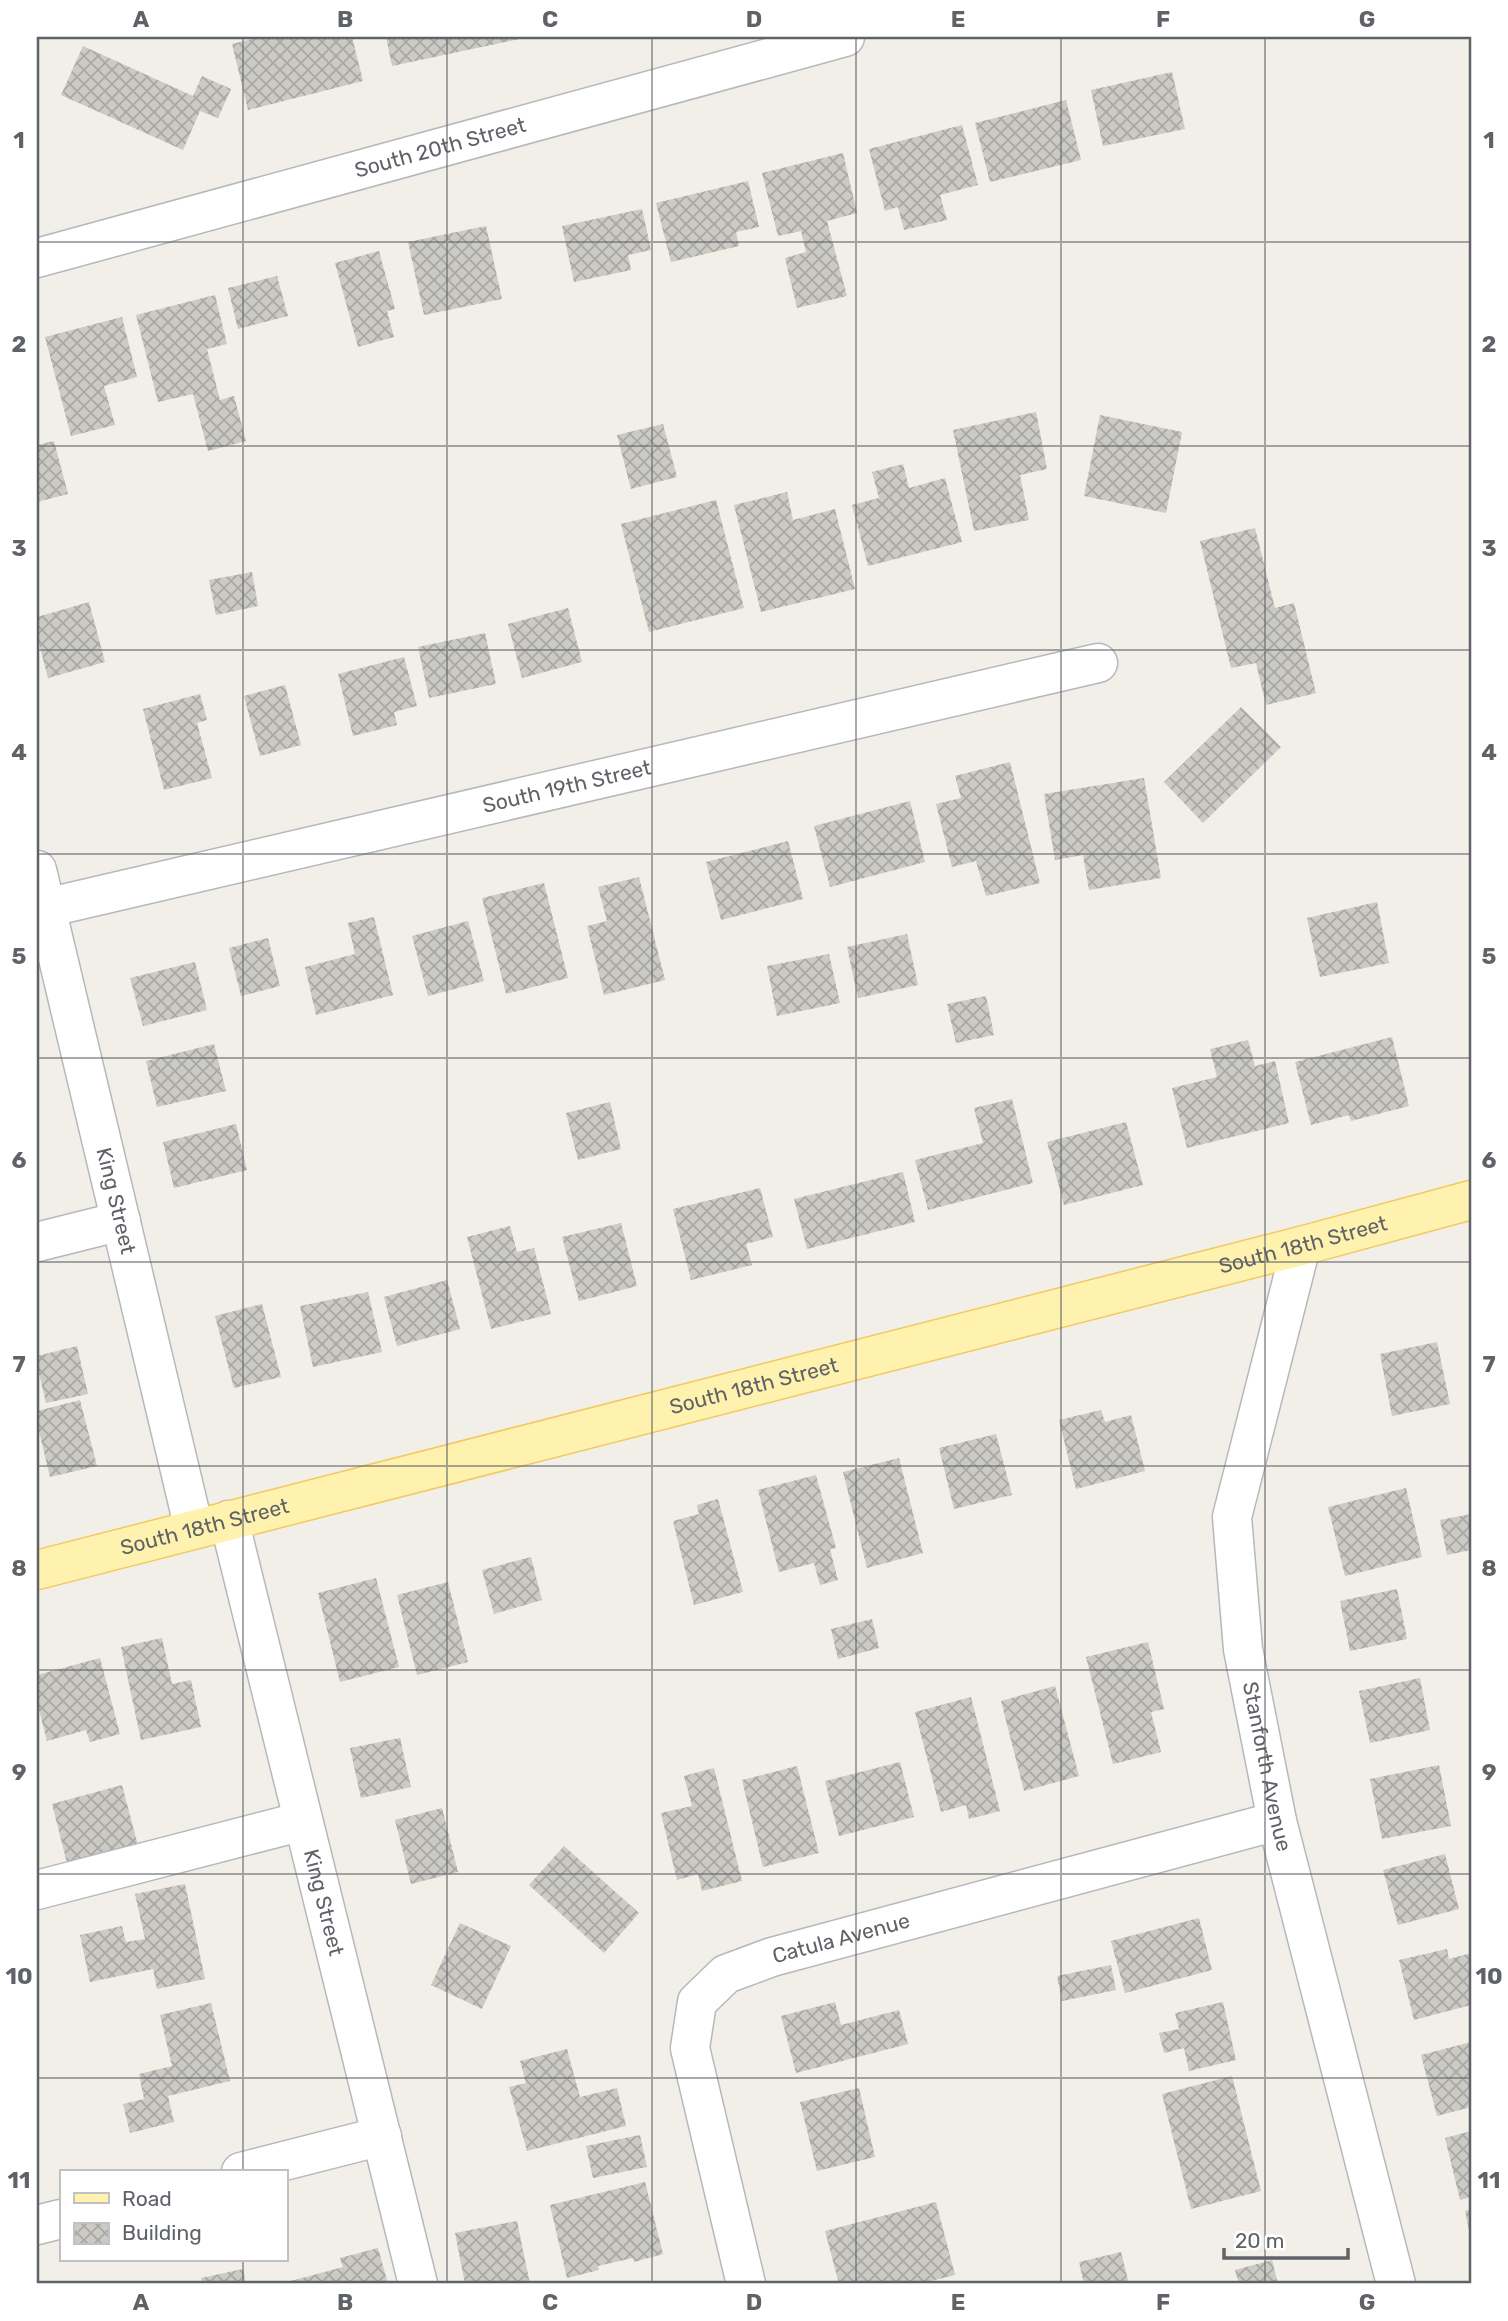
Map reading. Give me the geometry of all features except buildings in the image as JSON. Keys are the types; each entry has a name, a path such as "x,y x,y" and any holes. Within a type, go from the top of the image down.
{"main road":[{"name":"South 18th Street","path":"37,1570 1471,1200"}],"street":[{"name":"South 20th Street","path":"37,258 845,37"},
{"name":"South 19th Street","path":"42,909 1098,663"},
{"name":"King Street","path":"37,870 42,909 121,1221 211,1525 303,1821 418,2284"},
{"path":"37,1242 121,1221"},
{"name":"Stanforth Avenue","path":"1301,1246 1232,1517 1243,1649 1277,1821 1396,2284"},
{"path":"37,1890 303,1821"},
{"name":"Catula Avenue","path":"746,2284 690,2048 697,2002 726,1974 786,1953 1277,1821"},
{"path":"249,2170 382,2136"},
{"path":"37,2225 60,2219"}]}
